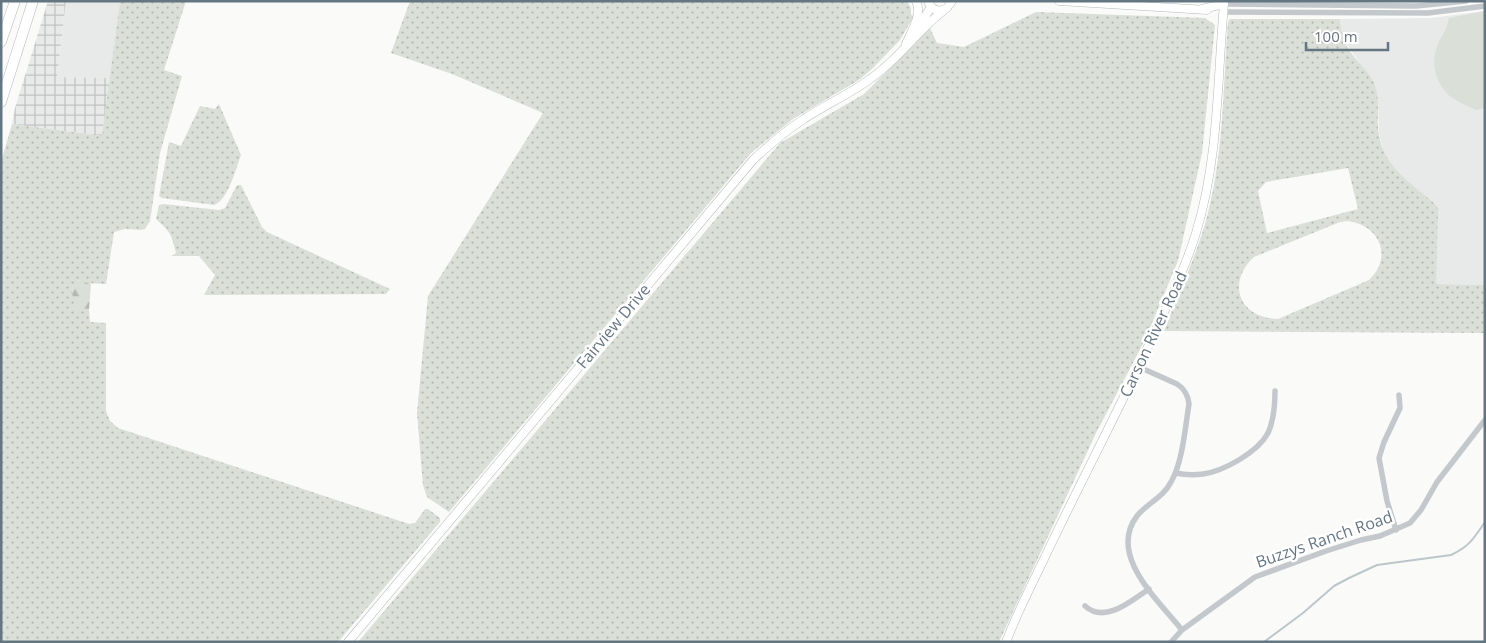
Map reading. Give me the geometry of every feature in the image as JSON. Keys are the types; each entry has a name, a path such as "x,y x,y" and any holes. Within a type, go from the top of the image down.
{"highway":[{"path":"1,42 14,1"},
{"path":"1,102 33,1"}],"main road":[{"path":"905,46 918,14 916,1"},
{"path":"1059,1 1202,9 1224,6"},
{"name":"Fairview Drive","path":"905,46 931,20 953,2"},
{"path":"928,3 936,11 943,11"},
{"name":"Fairview Drive","path":"348,642 753,160 778,137 870,79 898,56 928,3"},
{"name":"Carson River Road","path":"1006,642 1066,511 1139,367 1186,261 1205,200 1213,154 1224,6"}],"street":[{"path":"1224,6 1274,3 1416,6 1466,1"},
{"path":"1274,3 1274,13"},
{"path":"1442,3 1442,12"},
{"path":"1355,4 1355,14"},
{"path":"1224,6 1274,13 1355,14 1442,12 1485,6"},
{"path":"1139,367 1177,384 1188,394 1189,404 1176,473 1166,491 1136,517 1128,537 1130,560 1149,590 1182,630"},
{"path":"1176,473 1194,475 1216,471 1258,447 1270,426 1274,410 1275,391"},
{"path":"1396,530 1387,502 1378,458 1400,408 1399,395"},
{"name":"Buzzys Ranch Road","path":"1171,642 1182,630 1255,577 1326,551 1396,530 1410,523 1421,510 1437,482 1485,420"},
{"path":"1085,606 1089,610 1099,613 1112,611 1149,590"}],"shaded area":[{"path":"48,1 66,1 57,77 110,78 102,136 12,124 15,108"},
{"path":"66,1 120,1 110,78 57,77"},
{"path":"1485,11 1485,285 1436,284 1436,264 1407,181 1395,170 1384,152 1379,134 1378,105 1365,70 1347,45 1342,34 1340,19 1431,18"}],"green space":[{"path":"120,1 186,1 164,70 182,76 160,153 150,221 145,229 125,229 114,232 106,284 85,283 78,280 73,285 72,293 80,310 89,310 90,322 106,323 106,411 110,421 118,428 409,524 415,523 425,509 428,509 440,518 440,522 338,642 1,642 1,162 12,124 102,136"},
{"path":"410,1 907,1 911,8 911,15 914,16 900,40 859,80 793,119 751,153 449,512 427,497 423,485 417,413 428,296 543,113 452,74 391,53"},
{"path":"1485,11 1485,108 1476,110 1454,99 1446,92 1436,74 1434,61 1437,47 1449,18"},
{"path":"1036,12 1205,18 1215,25 1202,153 1178,261 1144,342 1096,433 999,642 358,642 780,143 864,94 930,28 937,43 964,47"},
{"path":"1230,19 1340,19 1346,45 1374,83 1378,100 1379,135 1387,156 1400,174 1435,204 1438,209 1436,284 1485,285 1485,333 1164,331 1199,243 1213,190 1220,142 1228,22","holes":["1348,168 1358,209 1267,233 1258,191 1266,182","1340,222 1358,223 1367,228 1375,235 1379,243 1381,262 1377,271 1369,280 1278,319 1254,313 1246,306 1239,288 1240,278 1245,267 1254,257"]},
{"path":"219,104 241,155 227,191 219,202 214,205 162,198 159,196 169,142 181,146 200,106 215,109"},
{"path":"237,185 241,185 262,227 267,232 390,289 386,294 204,295 215,275 199,256 171,256 176,253 171,237 168,231 156,219 159,205 219,210 225,208"},
{"path":"78,280 91,284 89,310 75,308 72,293 73,284"}],"waterway":[{"path":"1264,642 1303,613 1334,586 1377,565 1451,555 1467,545 1485,522"}]}
